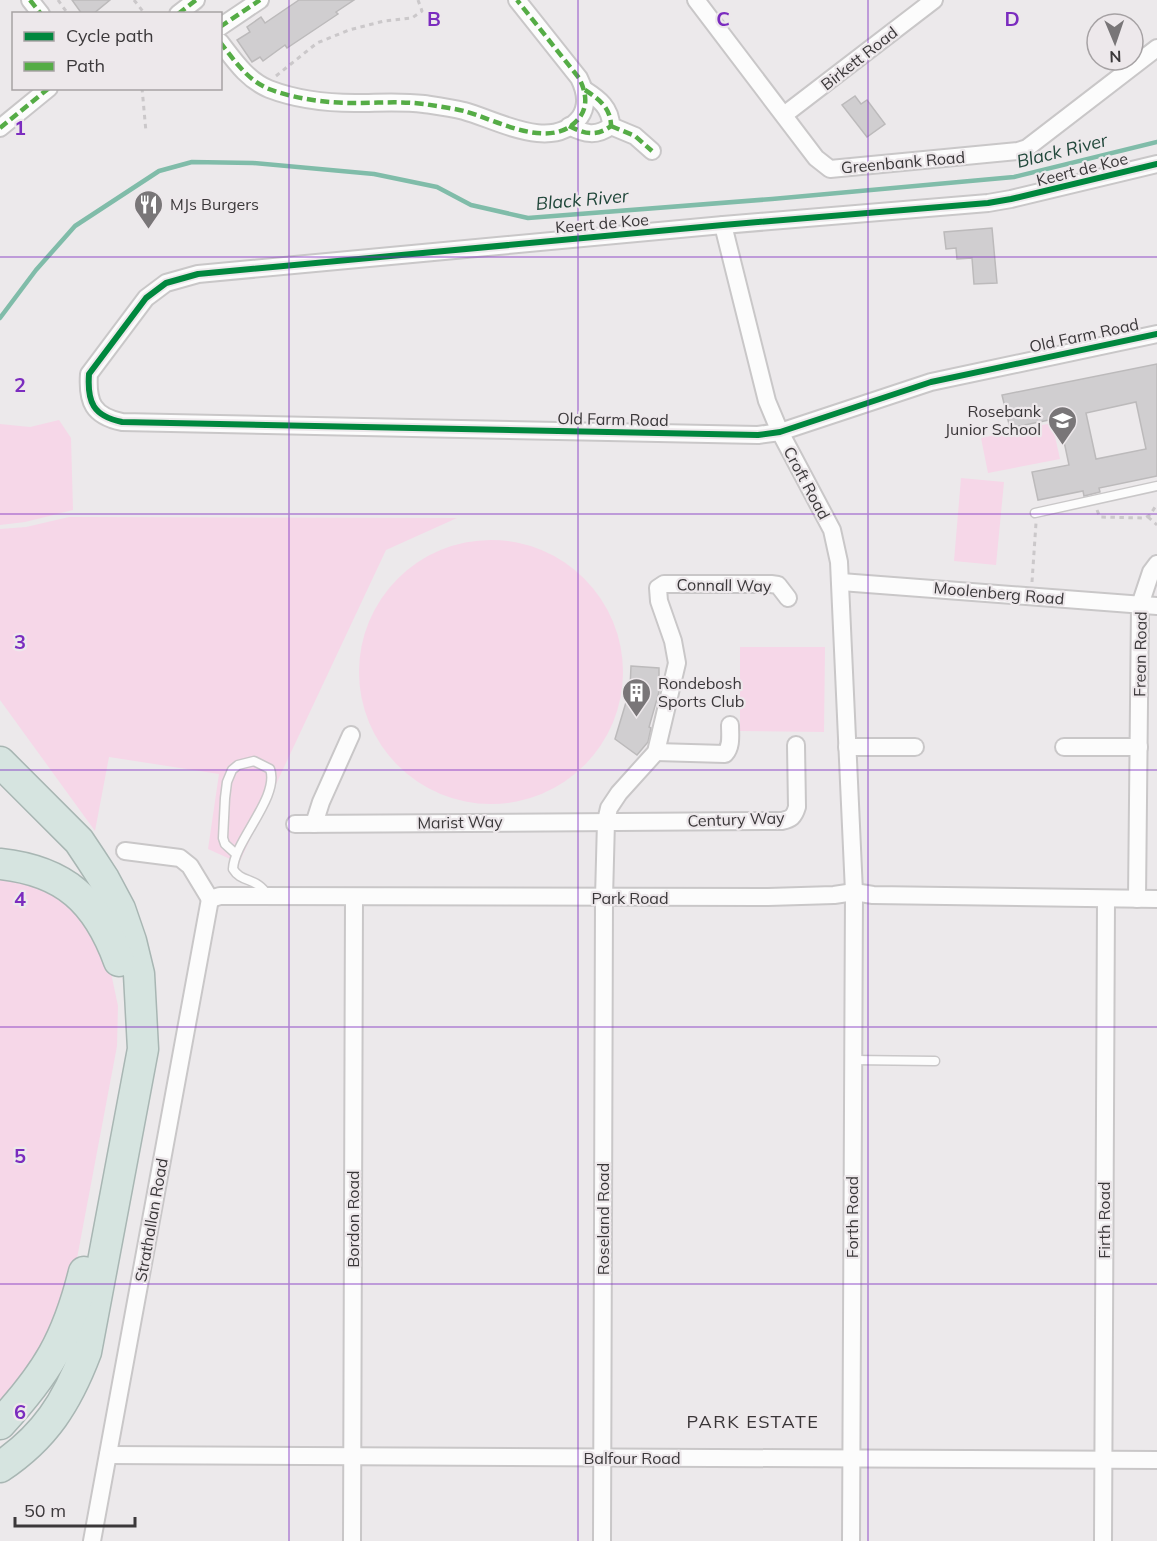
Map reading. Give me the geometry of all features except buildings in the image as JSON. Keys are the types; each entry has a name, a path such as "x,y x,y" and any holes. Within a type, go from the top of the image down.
{"highway":[{"path":"0,762 79,841 120,909 139,974 143,1049 86,1352 75,1380 43,1430 23,1451 0,1467"},
{"path":"0,864 21,866 56,878 84,900 111,939 120,964 126,994 127,1022 126,1048 86,1265 76,1302 61,1342 49,1364 32,1388 0,1424"}],"street":[{"path":"30,0 39,12"},
{"path":"222,26 260,0"},
{"path":"222,44 253,80 267,88 288,95 334,102 401,101 444,107 526,132 551,133 575,123 582,114 585,90 579,78 517,0"},
{"name":"Greenbank Road","path":"696,0 816,158 830,169 1018,151 1027,148 1157,48"},
{"name":"Birkett Road","path":"784,115 934,0"},
{"path":"0,128 47,90"},
{"path":"585,90 606,107 610,115 611,126"},
{"path":"569,126 591,134 599,133 611,126"},
{"path":"611,126 635,136 652,151"},
{"name":"Keert de Koe","path":"89,375 146,298 166,284 198,274 723,225 988,203 1157,164"},
{"name":"Croft Road","path":"723,225 767,400 780,432 832,530 837,549 841,582 855,892"},
{"name":"Old Farm Road","path":"89,375 90,402 108,419 122,422 728,435 780,432 931,382 1157,334"},
{"name":"Frean Road","path":"1137,899 1139,747 1151,572 1157,564"},
{"name":"Moolenberg Road","path":"841,582 1149,606"},
{"name":"Connall Way","path":"606,821 613,800 656,753 677,663 673,641 659,601 658,588 664,584 778,585 788,598"},
{"path":"656,753 725,754 729,749 730,725"},
{"path":"314,824 321,802 351,735"},
{"name":"Century Way","path":"606,821 790,819 797,807 796,745"},
{"path":"847,747 915,747"},
{"path":"1064,747 1139,747"},
{"name":"Marist Way","path":"295,824 606,821"},
{"name":"Roseland Road","path":"602,1541 606,821"},
{"path":"125,850 180,858 190,866 210,899"},
{"name":"Park Road","path":"210,899 220,896 768,897 855,892 873,895 1157,899"},
{"name":"Forth Road","path":"851,1541 855,892"},
{"name":"Bordon Road","path":"352,1541 354,897"},
{"name":"Strathallan Road","path":"92,1541 210,899"},
{"name":"Firth Road","path":"1103,1541 1106,900"},
{"name":"Balfour Road","path":"108,1455 1157,1460"}],"lane":[{"path":"1036,512 1157,486"},
{"path":"236,854 225,844 223,838 227,782 232,770 238,765 254,761 270,769 272,779 256,821 236,854 233,864 235,873 260,884 268,896"},
{"path":"853,1060 935,1060"}],"path":[{"path":"134,0 143,12"},
{"path":"267,88 277,76 317,43 349,30 384,21 412,18 422,11 418,0"},
{"path":"142,90 146,132"},
{"path":"1148,517 1157,504"},
{"path":"1096,509 1100,517 1148,517 1157,525"},
{"path":"1030,596 1036,512"}],"shaded area":[{"path":"59,420 71,438 73,510 25,522 0,525 0,424 30,427"},
{"path":"1052,423 1060,459 988,473 981,438"},
{"path":"961,478 1004,482 996,565 954,561"},
{"path":"69,517 457,518 386,550 239,863 208,849 219,774 109,757 95,831 0,700 0,529 26,527"},
{"path":"491,540 517,543 541,550 575,570 593,588 613,622 620,646 623,672 620,698 613,722 593,756 575,774 541,794 517,801 491,804 465,801 441,794 407,774 389,756 369,722 362,698 359,672 362,646 369,622 389,588 407,570 441,550 465,543"},
{"path":"740,647 825,647 824,732 740,731"},
{"path":"0,873 65,897 108,959 118,1006 117,1046 71,1290 55,1328 0,1406"}],"waterway":[{"name":"Black River","path":"0,318 36,270 75,226 159,171 192,162 253,163 374,174 437,187 471,205 528,218 1014,177 1157,142"}],"marked path":[{"path":"30,0 39,12"},
{"path":"181,12 196,0"},
{"path":"222,26 260,0"},
{"path":"222,45 241,69 254,80 269,89 289,95 333,102 424,104 464,111 524,131 555,133 569,127 580,117 585,102 583,87 579,78 517,0"},
{"path":"0,128 47,90"},
{"path":"585,90 606,109 611,126"},
{"path":"569,126 590,133 600,132 611,126"},
{"path":"611,126 635,136 652,151"}],"cycle path":[{"path":"1157,164 988,203 723,225 198,274 166,283 146,298 89,374 89,392 98,412 122,422 758,435 780,432 931,382 1157,334"}],"place":[{"name":"MJs Burgers","path":"149,230"},
{"name":"Rosebank Junior School","path":"1062,446"},
{"name":"Rondebosh Sports Club","path":"637,718"}],"district":[{"name":"PARK ESTATE","path":"753,1422"}]}
